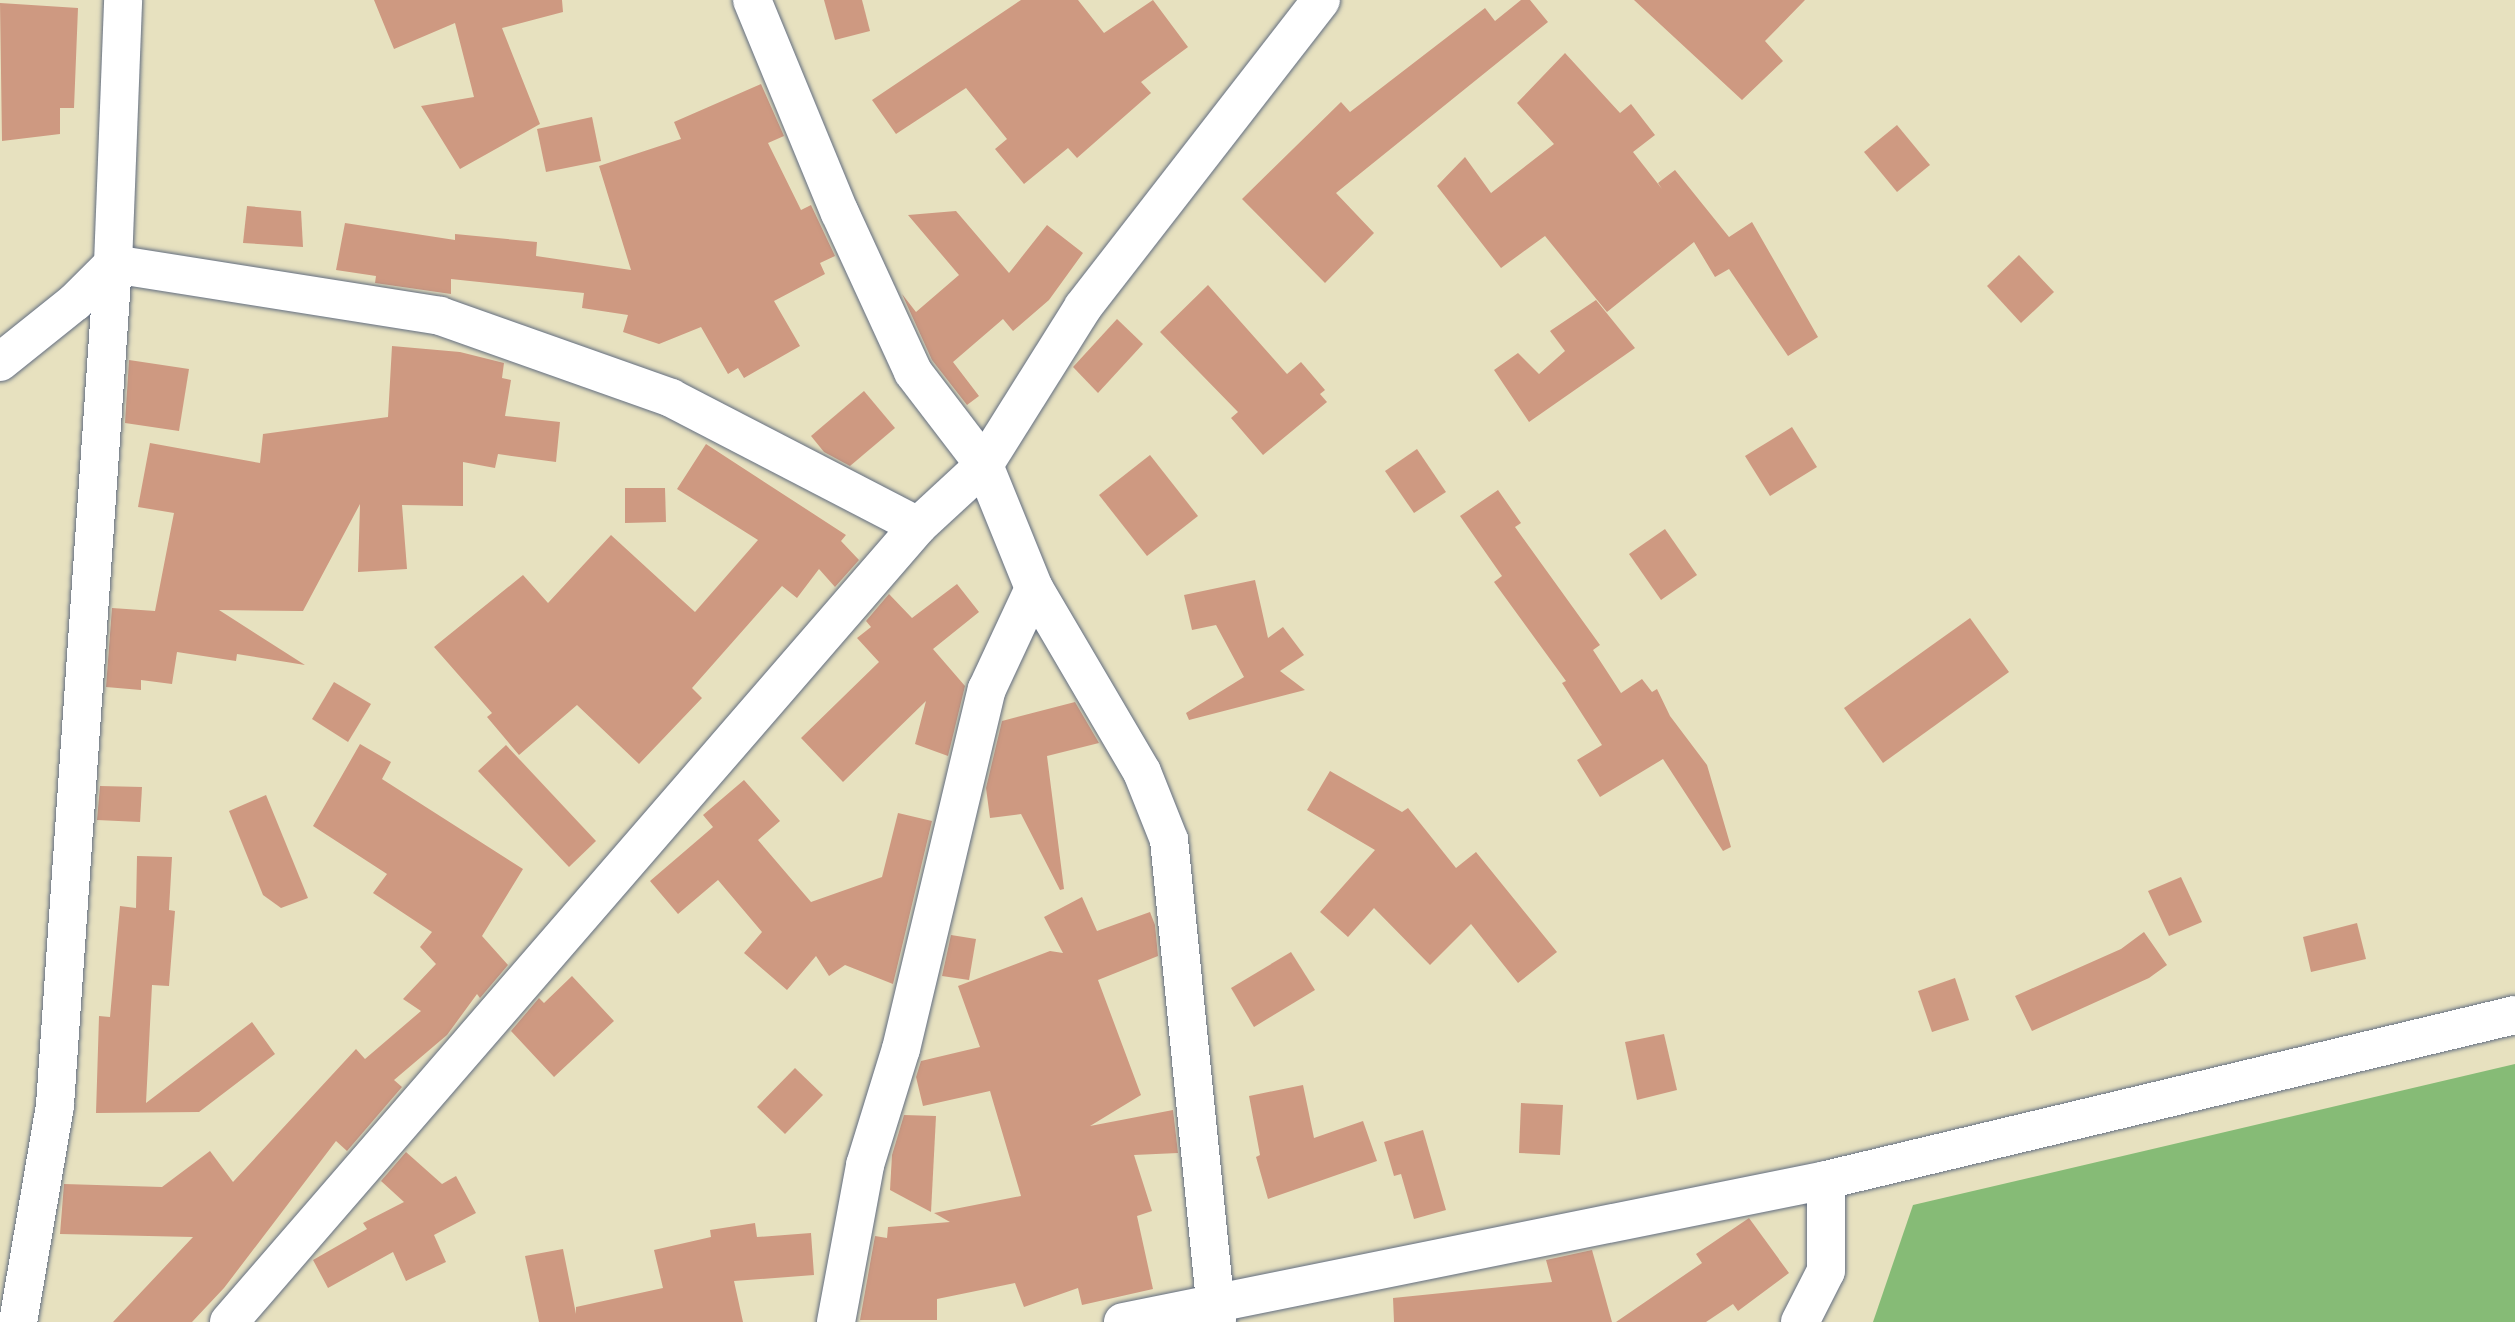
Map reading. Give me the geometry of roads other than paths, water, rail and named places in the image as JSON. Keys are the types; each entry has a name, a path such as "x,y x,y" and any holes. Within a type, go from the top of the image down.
{"street":[{"path":"18,1322 55,1104 114,264 123,0"},
{"path":"752,0 840,213 913,372 984,465 1034,588 1142,772 1168,840 1217,1312"},
{"path":"229,1322 918,526 984,465 1084,307 1321,0"},
{"path":"0,362 75,302 114,264"},
{"path":"114,264 440,316 672,398 918,526"},
{"path":"836,1322 865,1165 901,1048 987,689 1034,588"},
{"path":"1142,1320 1217,1312 1826,1180 2515,1015"},
{"path":"1800,1322 1826,1271 1826,1180"}]}
